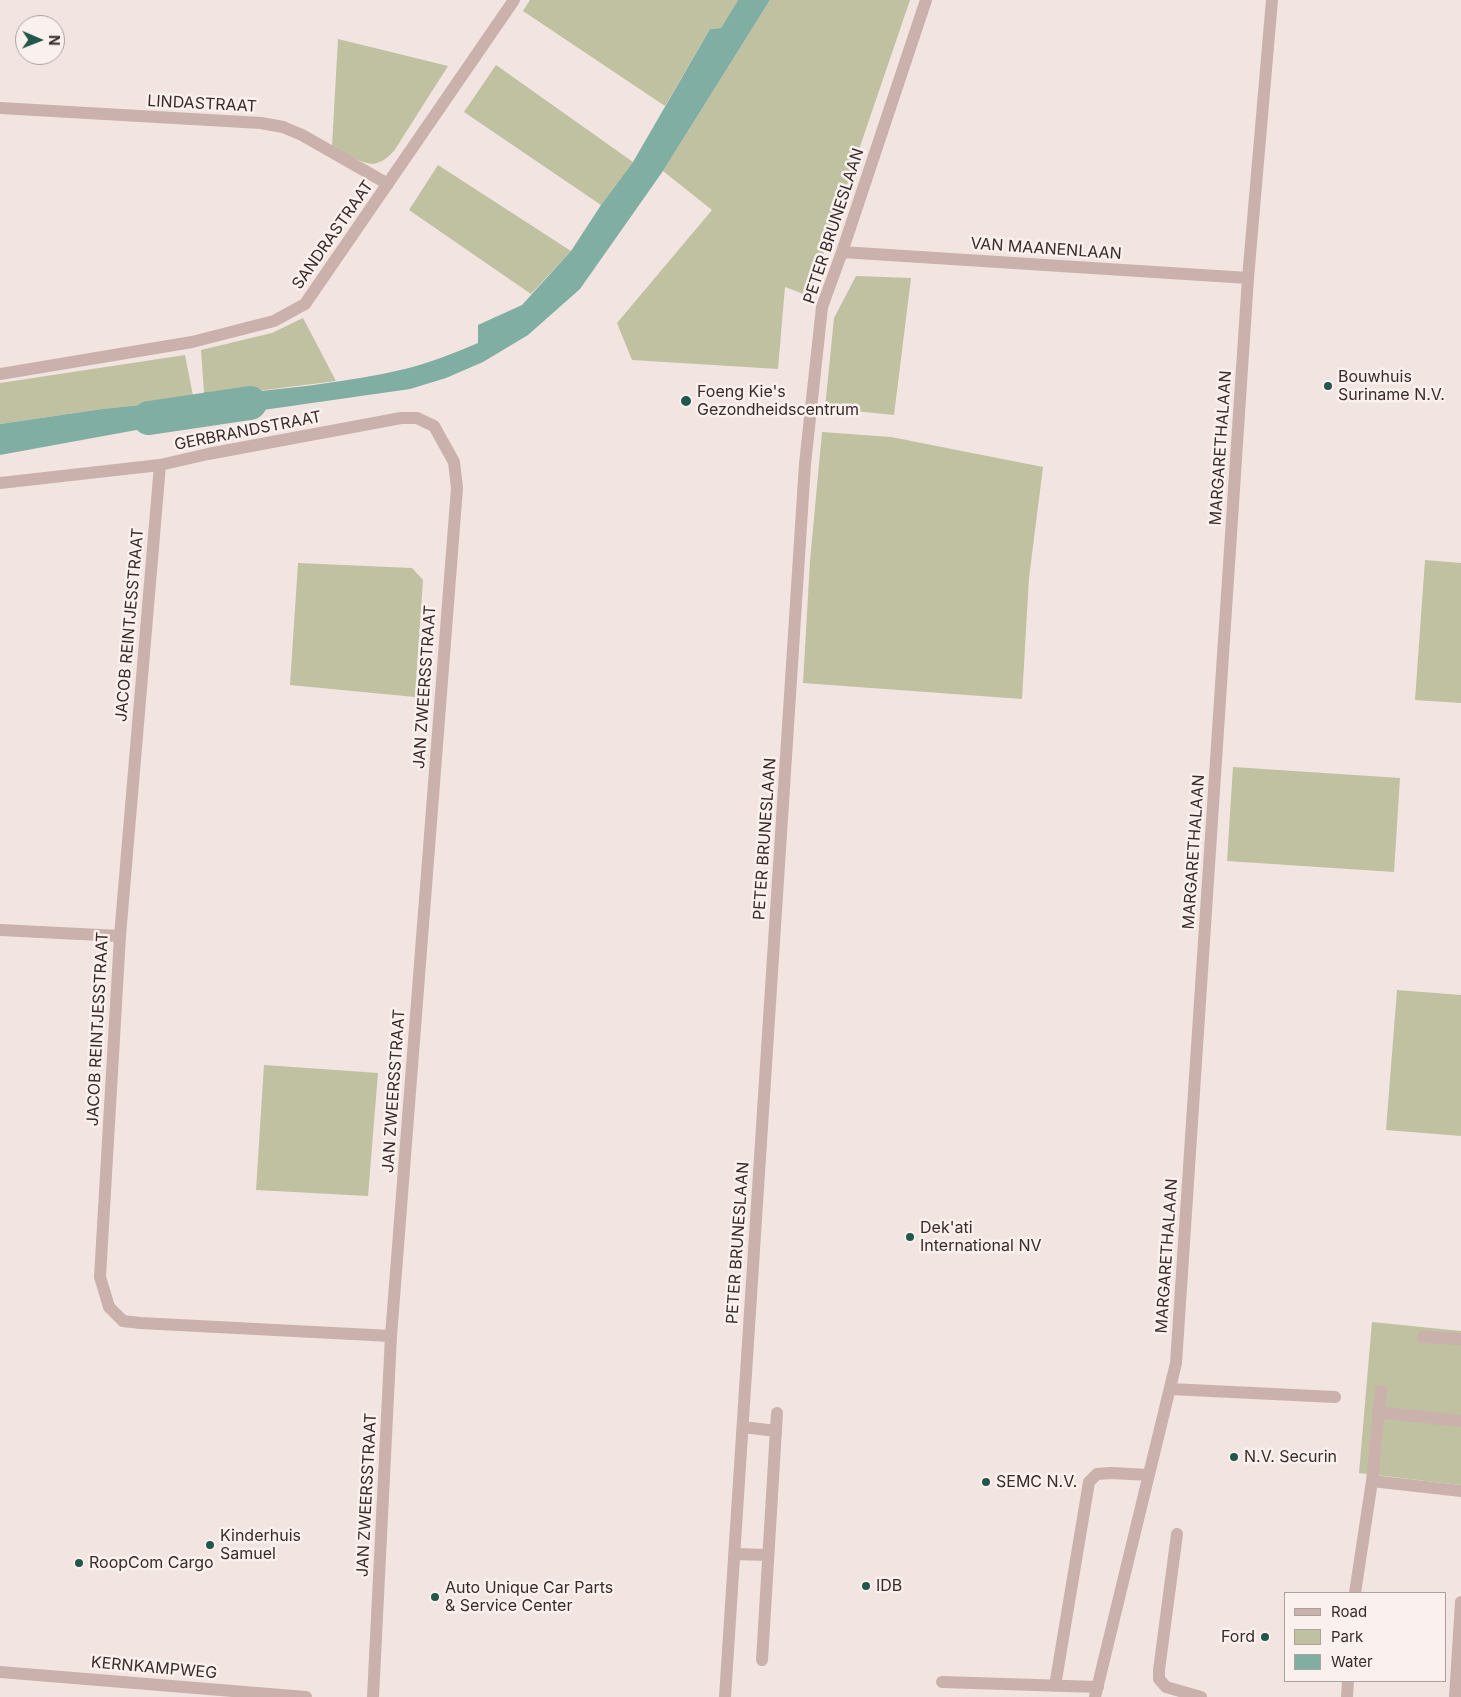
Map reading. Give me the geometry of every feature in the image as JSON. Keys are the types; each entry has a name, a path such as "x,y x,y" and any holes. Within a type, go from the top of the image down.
{"street":[{"name":"SANDRASTRAAT","path":"0,374 192,342 274,321 305,304 514,0"},
{"name":"PETER BRUNESLAAN","path":"725,1697 805,464 822,307 926,0"},
{"name":"MARGARETHALAAN","path":"1097,1692 1176,1363 1248,278 1272,0"},
{"name":"LINDASTRAAT","path":"0,108 261,123 283,127 302,135 388,184"},
{"name":"VAN MAANENLAAN","path":"842,252 1248,278"},
{"name":"GERBRANDSTRAAT","path":"0,483 160,465 208,454 391,420 417,418 434,426 445,443 454,462 457,488"},
{"name":"JACOB REINTJESSTRAAT","path":"160,465 120,936 100,1276 109,1307 123,1321 391,1336"},
{"name":"JAN ZWEERSSTRAAT","path":"373,1697 391,1336 457,488"},
{"path":"0,930 120,936"},
{"path":"1422,1337 1461,1339"},
{"path":"1170,1390 1335,1396"},
{"path":"1355,1592 1372,1482 1381,1391"},
{"path":"1378,1412 1461,1421"},
{"path":"762,1660 777,1413"},
{"path":"743,1427 776,1430"},
{"path":"1055,1686 1089,1482 1097,1474 1111,1473 1149,1476"},
{"path":"1372,1482 1461,1491"},
{"path":"1177,1534 1159,1670 1160,1679 1166,1687 1201,1697"},
{"path":"734,1554 768,1555"},
{"path":"1455,1697 1451,1671 1461,1602"},
{"name":"KERNKAMPWEG","path":"0,1672 306,1697"},
{"path":"942,1682 1055,1686 1097,1692"},
{"path":"1347,1697 1348,1682"}],"green space":[{"path":"530,0 738,0 721,28 710,29 665,106 523,11"},
{"path":"770,0 910,0 809,296 785,287 778,369 632,360 617,323 712,210 663,171"},
{"path":"338,39 448,66 394,151 384,160 377,163 372,164 361,161 332,146"},
{"path":"496,65 633,162 601,205 464,112"},
{"path":"438,165 571,251 531,294 409,210"},
{"path":"856,276 911,278 894,415 825,408 834,318"},
{"path":"303,318 336,381 210,397 208,392 204,392 201,350 272,333"},
{"path":"185,355 195,406 192,403 179,401 102,409 0,424 0,383"},
{"path":"822,432 891,437 1043,467 1029,578 1022,699 803,683 810,561"},
{"path":"1425,560 1461,563 1461,703 1415,700"},
{"path":"298,563 412,568 423,580 415,697 290,685"},
{"path":"1233,767 1400,778 1394,872 1227,861"},
{"path":"1397,990 1461,995 1461,1136 1386,1130"},
{"path":"264,1065 378,1073 368,1196 256,1190"},
{"path":"1372,1322 1461,1331 1461,1485 1359,1473"}],"water":[{"path":"738,0 770,0 663,171 580,289 528,335 483,362 446,378 410,389 214,417 213,423 207,423 204,392 208,392 210,397 357,379 414,367 478,343 478,325 522,305 571,251 601,205 633,162 710,29 721,28"},
{"path":"179,401 192,403 195,406 196,417 191,420 0,455 0,424 102,409"}],"waterway":[{"path":"149,418 250,403"}],"place":[{"name":"Bouwhuis Suriname N.V.","path":"1328,386"},
{"name":"Foeng Kie's Gezondheidscentrum","path":"686,401"},
{"name":"Dek'ati International NV","path":"910,1237"},
{"name":"N.V. Securin","path":"1234,1457"},
{"name":"SEMC N.V.","path":"986,1482"},
{"name":"Kinderhuis Samuel","path":"210,1545"},
{"name":"RoopCom Cargo","path":"79,1563"},
{"name":"IDB","path":"866,1586"},
{"name":"Auto Unique Car Parts & Service Center","path":"435,1597"},
{"name":"Ford","path":"1265,1637"}]}
